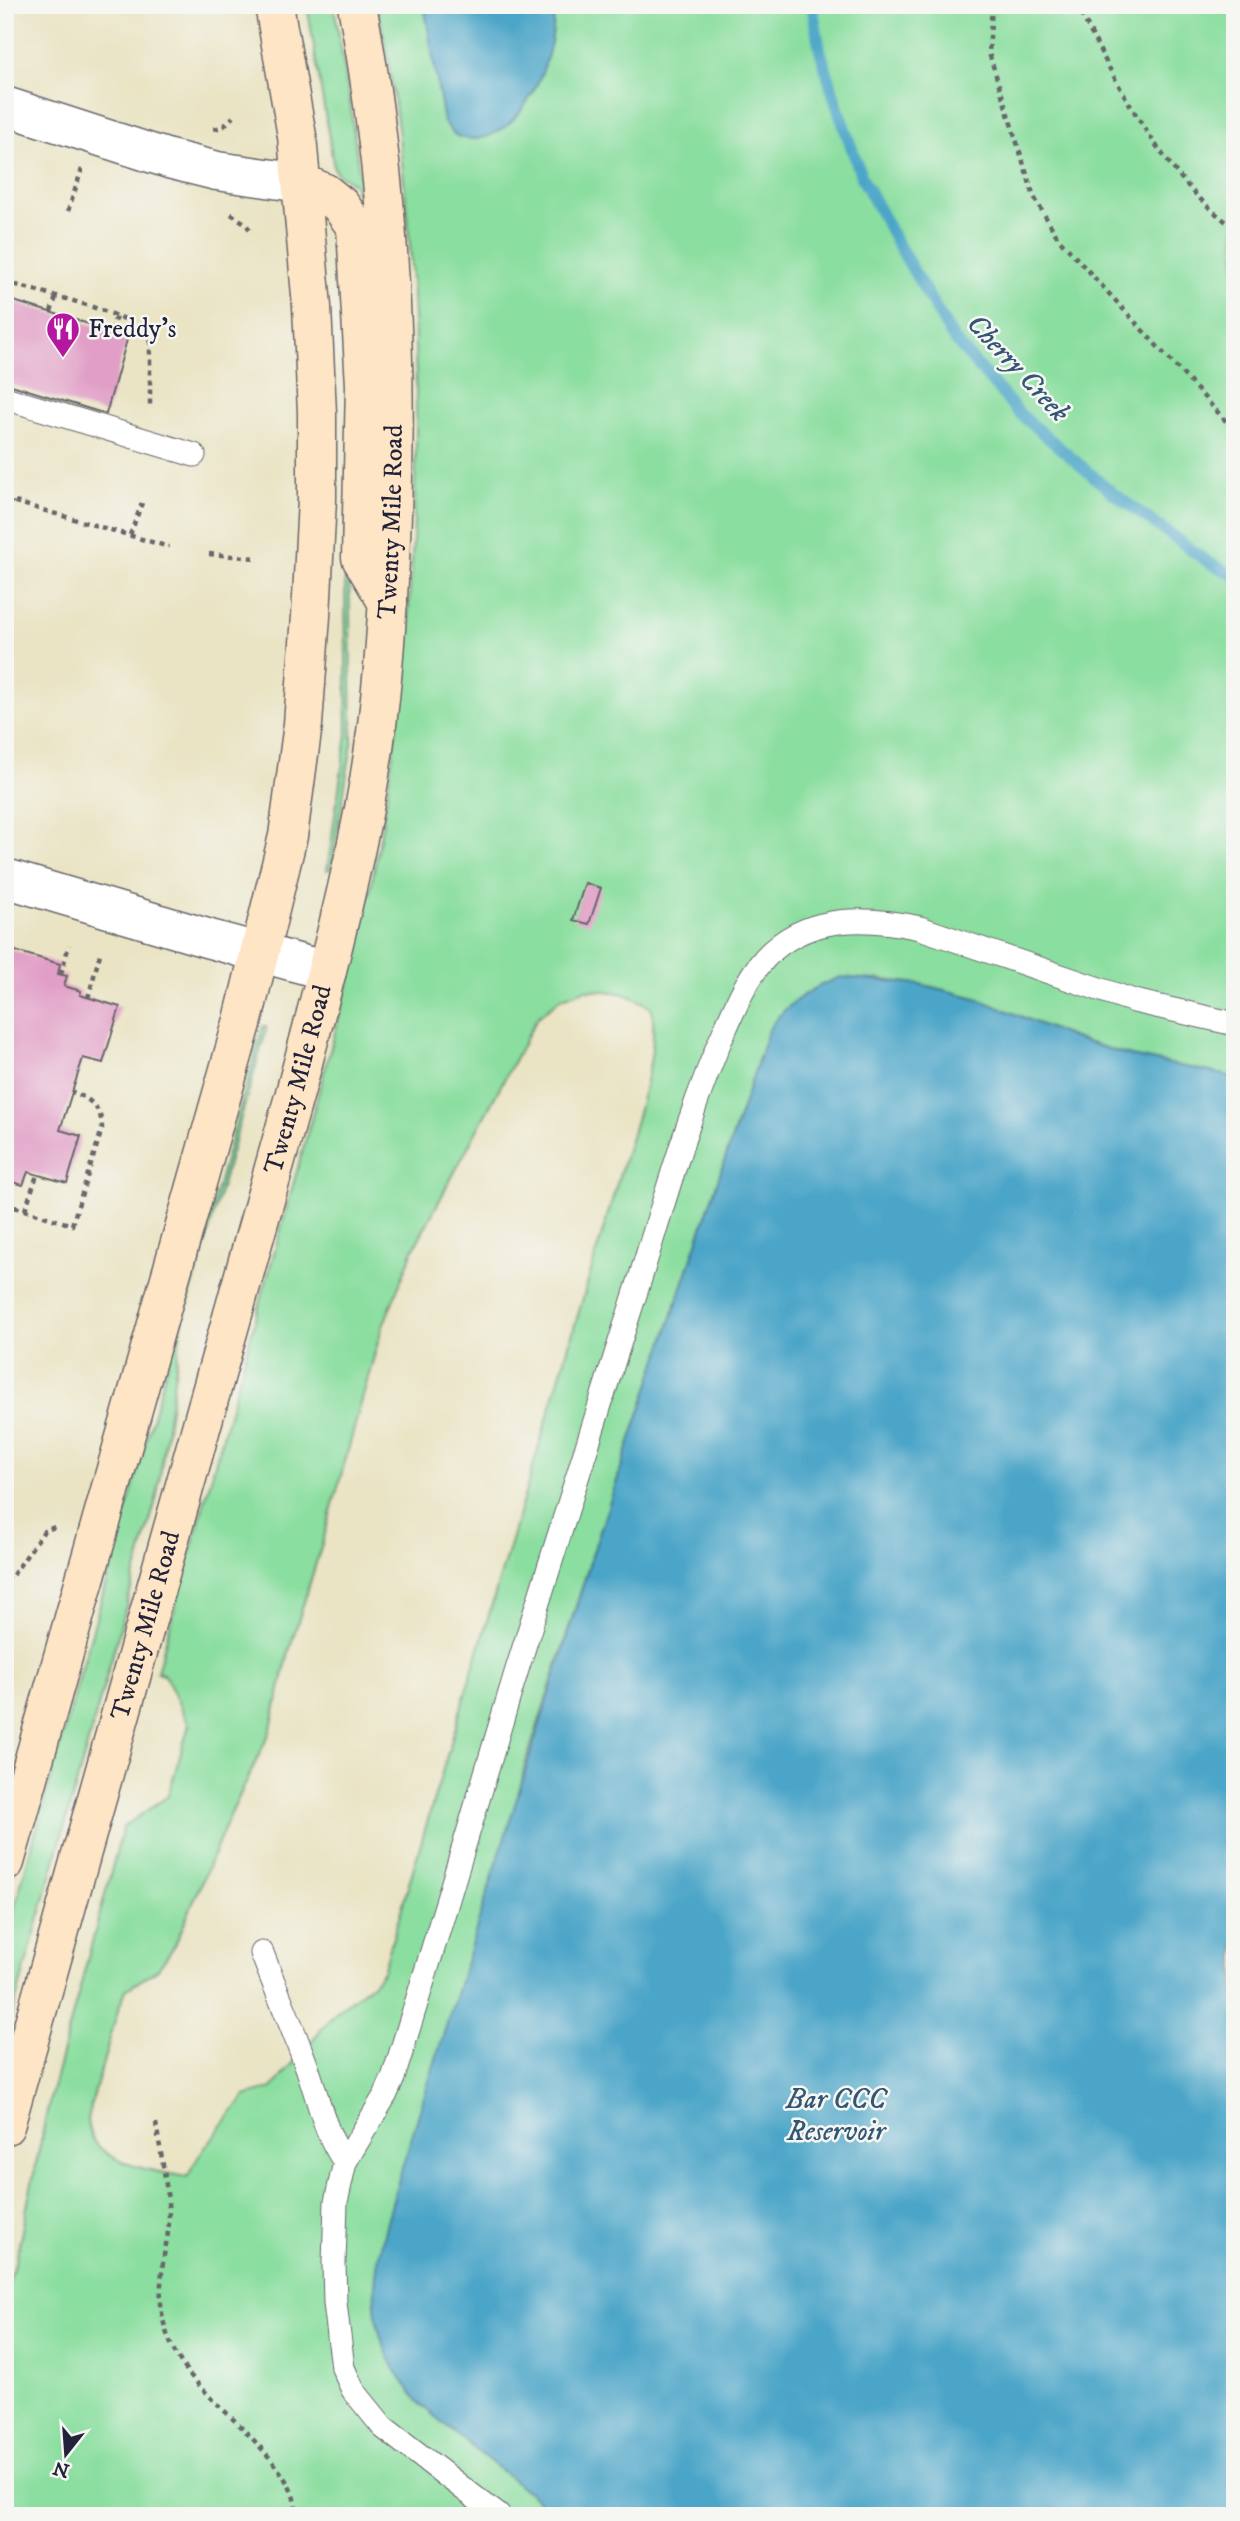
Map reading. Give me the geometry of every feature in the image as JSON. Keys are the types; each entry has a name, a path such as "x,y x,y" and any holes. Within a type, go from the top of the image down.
{"main road":[{"path":"5,1862 261,953 288,836 303,724 312,603 317,499 316,358 292,96 274,5"},
{"name":"Twenty Mile Road","path":"5,2126 295,1093 327,971 364,807 383,677 395,417 393,312 374,112 357,5"},
{"path":"302,183 326,193 340,205 356,227 365,385 361,558 388,603"}],"street":[{"path":"5,106 169,159 217,171 302,183"},
{"path":"5,877 327,971"}],"lane":[{"path":"5,398 194,455"},
{"path":"499,2516 383,2427 353,2390 343,2368 340,2349 334,2263 337,2202 345,2162 393,2078 527,1637 695,1105 716,1050 752,975 770,952 794,935 824,924 855,920 886,921 920,928 1123,997 1179,1013 1235,1024"},
{"path":"262,1952 309,2072 332,2144 345,2162"}],"path":[{"path":"992,5 989,53 1034,197 1058,238 1235,431"},
{"path":"1077,5 1122,90 1166,158 1205,203 1235,228"},
{"path":"68,211 83,164"},
{"path":"5,282 139,324 150,335 150,413"},
{"path":"51,312 56,297"},
{"path":"111,331 116,316"},
{"path":"5,499 169,547"},
{"path":"5,522 12,501"},
{"path":"130,535 142,503"},
{"path":"209,554 256,558"},
{"path":"61,974 69,945"},
{"path":"88,998 100,954"},
{"path":"5,1204 72,1225 102,1129 102,1120 96,1105 72,1092"},
{"path":"25,1210 37,1175"},
{"path":"5,1578 10,1579 44,1531 55,1527"},
{"path":"156,2123 169,2224 160,2288 160,2311 166,2330 178,2357 193,2379 284,2476 296,2500 295,2516"}],"green space":[{"path":"307,5 334,5 363,204 358,204 355,185 334,168"},
{"path":"377,5 1235,5 1235,1077 1131,1056 1074,1038 976,998 920,984 877,979 759,1058 596,1543 524,1768 421,2405 557,2516 5,2516 5,2296 16,2259 48,2107 123,1827 168,1796 189,1725 165,1675 157,1672 345,996 373,878 392,763 413,537 416,385 409,234 397,119","holes":["584,990 628,995 652,1009 653,1036 648,1074 383,1971 374,1982 337,2011 272,2088 245,2096 204,2149 187,2177 125,2163 110,2156 99,2146 90,2134 87,2119 118,2010 126,1990 158,1969 175,1945 228,1820 270,1732 289,1651 324,1537 381,1331 414,1248 537,1018 560,999"]},
{"path":"348,501 352,743 331,869 327,870 347,735 345,576"},
{"path":"263,1026 266,1026 266,1030 182,1325 157,1496 5,2039 5,1941"}],"water":[{"path":"424,5 553,5 551,43 537,85 513,120 498,132 478,139 464,138 455,135 444,123"},
{"name":"Bar CCC Reservoir","path":"841,977 920,984 976,998 1073,1038 1131,1056 1235,1077 1235,2516 557,2516 421,2405 398,2375 384,2346 376,2319 378,2263 402,2168 596,1543 768,1031 780,1015 796,1001 813,989"}],"building":[{"name":"Freddy's","path":"7,299 128,336 106,414 5,383"},
{"path":"585,883 601,888 589,924 573,920"},
{"path":"5,948 60,964 58,974 67,976 64,986 81,991 80,995 120,1007 103,1063 83,1058 60,1130 81,1136 67,1183 28,1172 23,1185 5,1180"}],"waterway":[{"name":"Cherry Creek","path":"812,5 820,50 862,178 953,338 1020,414 1113,493 1208,562 1235,576"}],"place":[{"name":"Freddy's","path":"63,359"}]}
